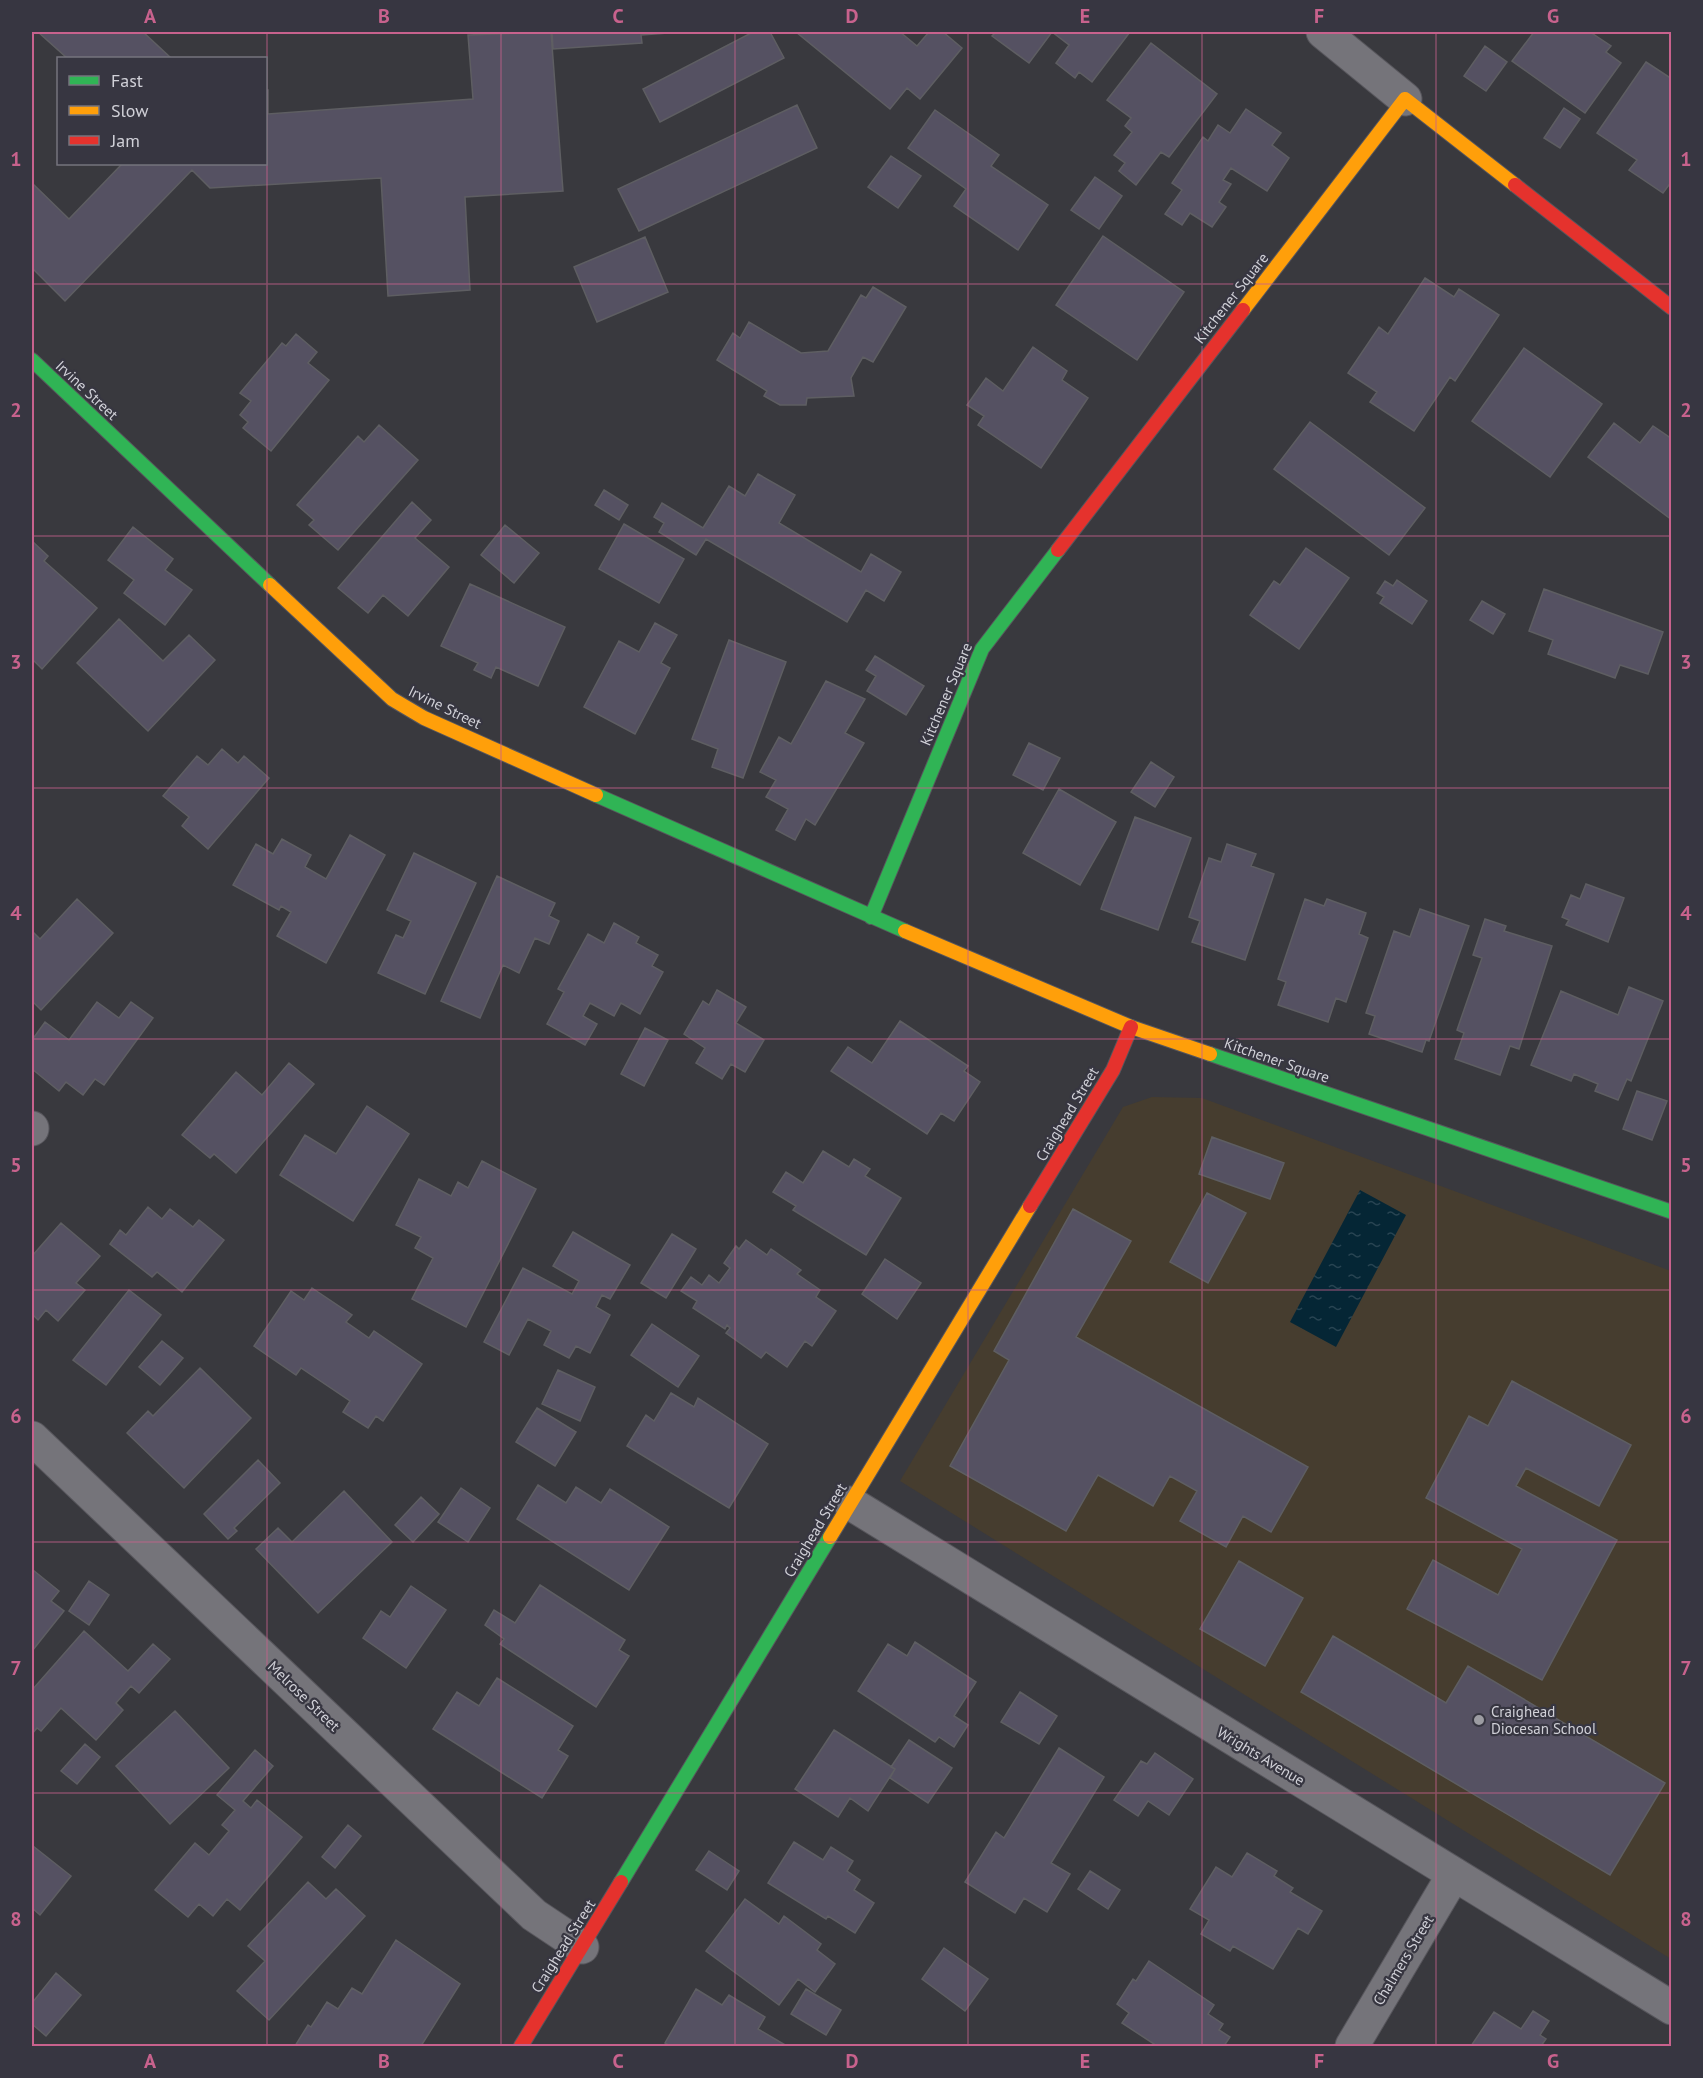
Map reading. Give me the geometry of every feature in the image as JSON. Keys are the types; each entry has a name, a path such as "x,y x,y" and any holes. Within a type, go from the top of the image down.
{"street":[{"path":"1323,32 1671,308"},
{"name":"Kitchener Square","path":"1405,99 982,649 871,916 1131,1027 1671,1212"},
{"name":"Irvine Street","path":"32,360 392,699 423,718 871,916"},
{"name":"Craighead Street","path":"521,2046 1113,1070 1131,1027"},
{"name":"Melrose Street","path":"32,1438 534,1915 582,1947"},
{"name":"Wrights Avenue","path":"850,1503 1671,2008"},
{"name":"Chalmers Street","path":"1352,2046 1454,1874"}],"shaded area":[{"name":"Craighead Diocesan School","path":"1152,1097 1202,1098 1671,1271 1671,1959 900,1481 1123,1107"}],"water":[{"path":"1360,1190 1406,1215 1336,1347 1290,1322"}],"building":[{"path":"38,32 143,32 170,57 66,57"},
{"path":"551,32 563,191 465,197 470,290 388,296 381,178 210,188 192,170 65,301 32,268 32,183 69,219 121,165 267,165 267,90 268,114 473,99 468,35"},
{"path":"552,32 682,32 641,35 642,43 553,49"},
{"path":"753,32 770,32 784,58 660,122 643,89"},
{"path":"796,32 900,32 917,46 929,32 943,32 962,48 920,99 907,88 890,109"},
{"path":"996,32 1052,32 1029,63 992,36"},
{"path":"1052,32 1130,32 1092,82 1079,72 1075,78 1056,63 1069,45"},
{"path":"1534,32 1590,32 1611,46 1606,52 1621,63 1585,113 1512,61"},
{"path":"1151,43 1217,94 1169,157 1161,152 1136,185 1119,171 1125,163 1114,155 1132,132 1125,126 1131,118 1107,100"},
{"path":"1485,46 1507,62 1486,91 1464,76"},
{"path":"1646,62 1672,79 1672,181 1663,193 1629,170 1637,160 1597,133"},
{"path":"797,105 817,148 639,231 618,189"},
{"path":"1564,108 1580,119 1560,148 1544,138"},
{"path":"1246,109 1281,133 1272,145 1289,158 1267,191 1231,168 1223,180 1231,184 1219,202 1226,207 1212,227 1190,213 1182,225 1165,214 1182,190 1172,183 1203,137 1208,141 1218,125 1230,133"},
{"path":"935,110 999,155 991,166 1048,205 1018,250 954,206 966,189 908,148"},
{"path":"891,156 921,176 898,208 868,187"},
{"path":"1095,177 1122,196 1099,229 1071,210"},
{"path":"1103,236 1184,292 1137,360 1056,305"},
{"path":"645,237 668,292 597,322 574,267"},
{"path":"1425,278 1454,297 1459,289 1499,315 1455,381 1450,377 1414,431 1370,402 1377,392 1348,373 1379,327 1388,334"},
{"path":"873,287 906,307 873,362 863,357 851,378 854,396 807,398 806,405 780,405 764,396 767,391 717,360 733,333 740,338 749,322 801,353 828,351 861,295 866,298"},
{"path":"296,334 317,352 308,363 329,380 271,451 243,428 248,422 240,415 251,401 240,393 282,343 286,346"},
{"path":"1033,347 1067,371 1062,380 1088,398 1041,468 978,425 984,416 967,405 986,378 1003,391"},
{"path":"1524,348 1602,404 1550,477 1472,421"},
{"path":"1310,422 1425,508 1389,555 1274,469"},
{"path":"1614,423 1640,443 1653,426 1672,439 1672,520 1588,457"},
{"path":"379,425 418,460 338,550 309,525 314,520 297,505 358,436 364,442"},
{"path":"758,474 795,495 779,523 861,572 871,554 901,572 884,601 866,590 847,622 706,539 696,555 659,532 664,523 654,517 662,503 703,528 729,486 745,496"},
{"path":"604,490 628,505 619,520 595,505"},
{"path":"412,502 431,520 415,538 449,567 408,616 383,595 368,613 338,588"},
{"path":"624,524 684,559 659,603 599,569"},
{"path":"505,525 539,553 514,583 481,555"},
{"path":"133,527 173,559 165,570 192,590 165,625 124,593 134,580 108,560"},
{"path":"32,541 48,556 44,561 97,608 42,669 32,659"},
{"path":"1306,548 1349,578 1299,649 1250,615 1274,581 1280,585"},
{"path":"1397,580 1427,601 1412,624 1380,603 1384,597 1377,593 1385,581 1393,586"},
{"path":"470,584 565,627 538,686 496,667 491,678 474,670 478,663 441,646"},
{"path":"1544,589 1663,632 1648,674 1620,665 1615,678 1548,654 1553,640 1529,631"},
{"path":"1482,601 1505,614 1493,634 1470,620"},
{"path":"119,619 163,661 189,635 215,660 148,731 77,663"},
{"path":"655,623 677,635 661,663 670,668 635,734 584,707 619,641 639,652"},
{"path":"729,640 786,662 743,778 712,767 718,749 692,739"},
{"path":"875,656 924,686 906,715 867,691 876,676 866,670"},
{"path":"826,681 865,699 845,733 864,743 815,825 806,819 795,840 776,830 788,809 766,797 776,780 760,772 779,737 791,744"},
{"path":"1029,743 1060,758 1043,790 1013,775"},
{"path":"222,749 238,763 244,756 269,778 208,849 182,826 189,817 163,796 197,756 208,765"},
{"path":"1151,762 1174,777 1155,807 1131,792"},
{"path":"1059,789 1116,822 1080,885 1023,853"},
{"path":"1135,817 1191,838 1158,930 1101,909"},
{"path":"350,835 385,855 326,963 277,936 291,912 281,906 279,910 233,885 256,844 273,854 282,839 311,855 305,867 326,879"},
{"path":"1227,844 1256,854 1251,866 1274,874 1245,960 1192,942 1200,921 1189,917 1209,858 1221,862"},
{"path":"414,853 476,883 425,994 378,973 396,935 403,938 411,921 387,910"},
{"path":"497,876 555,903 549,916 559,921 549,944 535,938 519,973 503,965 480,1018 441,1001"},
{"path":"1586,884 1624,898 1608,942 1566,925 1569,920 1562,917 1571,895 1580,899"},
{"path":"77,899 113,933 41,1010 32,1001 32,931 40,939"},
{"path":"1305,899 1324,906 1327,899 1366,913 1359,934 1368,938 1346,1002 1336,998 1328,1022 1278,1005 1286,982 1278,979"},
{"path":"1420,909 1469,926 1429,1041 1426,1040 1422,1052 1369,1034 1375,1016 1366,1013 1394,931 1410,937"},
{"path":"1485,919 1506,926 1504,931 1552,946 1519,1049 1510,1046 1500,1075 1455,1059 1464,1033 1457,1030 1482,958 1473,955"},
{"path":"614,923 639,937 636,943 658,955 652,966 663,972 640,1014 621,1003 614,1016 590,1003 583,1016 597,1024 585,1045 547,1024 564,992 558,989 588,934 604,943"},
{"path":"1629,987 1663,1001 1631,1081 1627,1079 1618,1100 1595,1091 1598,1084 1574,1074 1571,1081 1531,1065 1561,991 1618,1015"},
{"path":"717,990 746,1007 736,1023 764,1040 745,1072 731,1064 722,1079 696,1063 705,1048 684,1034 703,1001 709,1005"},
{"path":"97,1002 119,1018 131,1002 153,1018 104,1085 95,1079 83,1095 66,1082 59,1091 32,1069 32,1040 45,1022 69,1040"},
{"path":"900,1021 968,1066 964,1071 980,1082 954,1121 941,1113 927,1134 831,1071 848,1047 872,1063"},
{"path":"645,1028 668,1040 644,1086 621,1074"},
{"path":"289,1063 314,1084 236,1173 214,1154 210,1158 182,1135 236,1072 262,1095"},
{"path":"1637,1091 1667,1101 1652,1140 1623,1129"},
{"path":"367,1106 409,1134 353,1221 280,1175 305,1135 336,1154"},
{"path":"1212,1137 1284,1163 1270,1199 1199,1174"},
{"path":"823,1151 849,1167 854,1159 870,1169 865,1176 901,1198 866,1255 793,1210 796,1206 773,1192 786,1172 803,1183"},
{"path":"482,1161 536,1189 466,1327 412,1299 433,1258 415,1248 421,1237 396,1225 419,1179 451,1196 458,1182 468,1188"},
{"path":"1207,1193 1246,1213 1208,1283 1170,1262"},
{"path":"148,1207 162,1219 170,1209 193,1227 199,1220 224,1240 182,1292 157,1272 152,1277 110,1244 120,1230 126,1235"},
{"path":"1073,1209 1131,1241 1076,1337 1308,1467 1271,1532 1243,1516 1226,1547 1180,1521 1197,1491 1170,1476 1153,1506 1098,1475 1066,1531 950,1466 1009,1360 994,1351"},
{"path":"61,1223 100,1256 76,1283 85,1290 58,1321 46,1310 38,1320 32,1314 32,1256"},
{"path":"573,1232 630,1265 610,1299 602,1295 596,1307 610,1315 590,1353 576,1346 569,1358 544,1345 551,1331 528,1319 509,1355 484,1342 523,1268 572,1294 579,1281 553,1266"},
{"path":"672,1234 696,1249 666,1298 641,1283"},
{"path":"746,1240 767,1255 771,1249 801,1270 797,1274 820,1290 816,1297 836,1311 812,1346 805,1341 787,1367 766,1352 761,1358 726,1333 730,1328 727,1325 725,1329 693,1308 697,1301 681,1291 691,1277 702,1285 709,1275 719,1283 730,1268 724,1263 736,1246 739,1249"},
{"path":"885,1259 921,1283 897,1319 862,1294"},
{"path":"312,1288 352,1315 346,1322 369,1338 374,1331 422,1364 383,1421 376,1416 368,1428 343,1412 350,1401 301,1368 296,1375 254,1346 291,1291 304,1300"},
{"path":"129,1290 161,1315 106,1385 73,1360"},
{"path":"652,1324 699,1356 678,1387 631,1355"},
{"path":"162,1341 183,1358 160,1385 139,1367"},
{"path":"200,1368 251,1418 184,1488 127,1433 148,1411 153,1416"},
{"path":"558,1370 595,1387 580,1421 542,1404"},
{"path":"1512,1381 1631,1445 1599,1506 1526,1468 1516,1486 1617,1540 1542,1680 1407,1609 1433,1560 1498,1595 1522,1549 1426,1498 1469,1416 1488,1426"},
{"path":"671,1393 694,1407 698,1398 768,1444 729,1508 627,1446 646,1415 654,1421"},
{"path":"537,1408 576,1432 555,1466 516,1442"},
{"path":"258,1460 280,1483 234,1528 237,1531 228,1539 204,1514"},
{"path":"538,1485 566,1503 576,1487 601,1503 610,1489 669,1527 629,1590 517,1519"},
{"path":"461,1488 490,1508 468,1542 438,1522"},
{"path":"344,1491 392,1542 318,1613 256,1549 278,1528 292,1542"},
{"path":"421,1497 439,1514 413,1542 395,1525"},
{"path":"1239,1561 1303,1598 1265,1666 1200,1629"},
{"path":"33,1570 59,1591 51,1601 64,1611 32,1651 32,1572"},
{"path":"89,1581 109,1595 89,1625 69,1611"},
{"path":"540,1585 625,1640 619,1650 629,1656 596,1707 500,1644 504,1639 485,1625 494,1610 515,1623"},
{"path":"411,1586 446,1610 406,1668 363,1638 381,1611 390,1617"},
{"path":"84,1631 128,1671 153,1644 170,1659 139,1693 131,1686 116,1703 123,1710 96,1740 61,1708 41,1731 37,1728 32,1734 32,1690"},
{"path":"1333,1636 1446,1703 1468,1666 1665,1783 1610,1875 1301,1692"},
{"path":"915,1642 976,1682 954,1716 968,1725 954,1747 939,1737 935,1742 858,1691 888,1644 907,1656"},
{"path":"497,1678 573,1726 558,1750 568,1756 542,1798 433,1729 457,1692 479,1706"},
{"path":"1020,1692 1057,1716 1039,1744 1001,1722"},
{"path":"175,1711 229,1768 170,1824 116,1766"},
{"path":"834,1730 895,1769 868,1811 850,1798 838,1817 795,1789"},
{"path":"909,1740 952,1768 928,1803 890,1778 895,1769 891,1767"},
{"path":"85,1744 100,1757 77,1784 61,1771"},
{"path":"1059,1748 1104,1777 1051,1863 1070,1874 1047,1912 1024,1898 1015,1913 965,1882 996,1832 1004,1838"},
{"path":"255,1750 273,1766 243,1801 251,1808 257,1800 302,1837 240,1910 227,1899 213,1916 199,1904 188,1917 155,1890 195,1843 209,1855 229,1831 222,1825 235,1810 217,1795"},
{"path":"1155,1753 1193,1779 1169,1815 1148,1801 1138,1816 1114,1800 1141,1761 1147,1764"},
{"path":"348,1825 361,1836 335,1868 322,1857"},
{"path":"794,1842 823,1860 831,1847 853,1861 847,1871 860,1880 854,1890 874,1903 855,1933 828,1916 826,1919 768,1883"},
{"path":"33,1846 71,1876 40,1915 32,1908"},
{"path":"709,1851 739,1871 727,1890 696,1870"},
{"path":"1247,1853 1277,1871 1274,1876 1293,1888 1290,1892 1322,1911 1308,1934 1298,1928 1273,1969 1233,1946 1230,1951 1201,1934 1209,1920 1190,1909 1216,1867 1232,1877"},
{"path":"1090,1871 1120,1890 1108,1909 1078,1889"},
{"path":"308,1882 326,1899 336,1889 365,1916 269,2020 237,1991 265,1961 248,1946"},
{"path":"745,1899 779,1924 784,1916 821,1944 817,1950 835,1964 815,1992 798,1979 779,2005 706,1951"},
{"path":"396,1940 460,1984 421,2046 295,2046 308,2025 311,2027 327,2002 338,2009 352,1988 362,1994"},
{"path":"944,1948 988,1979 965,2011 922,1979"},
{"path":"1149,1961 1214,2005 1208,2014 1223,2024 1219,2030 1230,2037 1224,2046 1157,2046 1122,2023 1129,2013 1117,2004 1133,1979 1136,1981"},
{"path":"56,1973 81,1995 46,2036 32,2024 32,2003"},
{"path":"696,1989 722,2005 729,1995 765,2017 758,2029 787,2046 670,2046 665,2043"},
{"path":"806,1989 841,2010 826,2035 791,2014"},
{"path":"1533,2011 1549,2021 1540,2035 1546,2039 1541,2046 1471,2046 1494,2012 1521,2029"}],"traffic: fast":[{"path":"32,360 270,585"},
{"path":"871,917 982,649 1058,550"},
{"path":"596,795 905,931"},
{"path":"1210,1054 1672,1212"},
{"path":"621,1882 830,1537"}],"traffic: slow":[{"path":"1243,310 1405,99 1515,185"},
{"path":"270,585 392,699 424,718 596,795"},
{"path":"905,931 1131,1027 1210,1054"},
{"path":"830,1537 1030,1206"}],"traffic: jam":[{"path":"1515,185 1672,308"},
{"path":"1058,550 1243,310"},
{"path":"1030,1206 1113,1070 1131,1027"},
{"path":"521,2046 621,1882"}],"place":[{"name":"Craighead Diocesan School","path":"1479,1720"}]}
